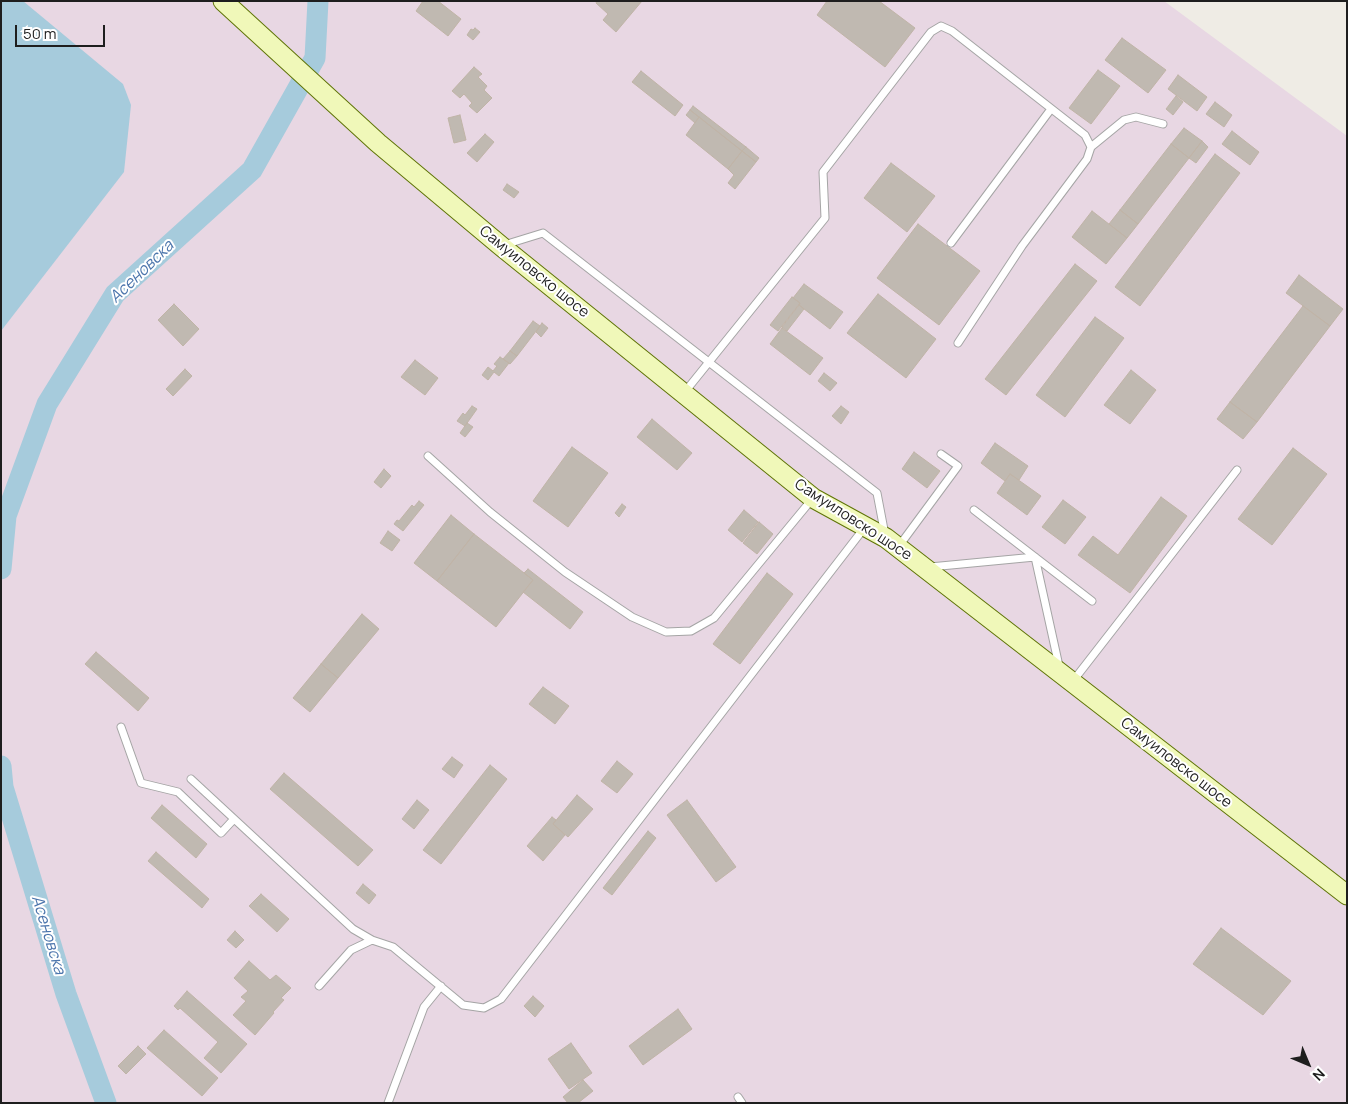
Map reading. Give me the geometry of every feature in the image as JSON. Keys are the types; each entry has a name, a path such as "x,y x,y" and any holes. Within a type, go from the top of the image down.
{"street":[{"name":"Самуиловско шосе","path":"223,1 378,143 813,498 892,542 1347,895"}],"lane":[{"path":"684,393 826,218 823,172 931,32 941,26 952,31 1085,135 1091,147"},
{"path":"951,243 1052,109"},
{"path":"958,344 1022,246 1087,159 1091,147 1124,120 1136,117 1164,124"},
{"path":"502,246 543,233 877,493 892,542"},
{"path":"892,542 958,466 941,454"},
{"path":"428,456 490,512 565,572 632,617 666,632 691,631 714,618 813,498"},
{"path":"1066,677 1237,470"},
{"path":"974,510 1092,601"},
{"path":"191,779 353,929 372,940 393,947 463,1005 484,1008 501,999 866,526"},
{"path":"1035,557 1066,677"},
{"path":"925,568 1035,557"},
{"path":"121,727 141,783 178,792 222,832 234,819"},
{"path":"319,986 350,950 372,940"},
{"path":"388,1103 424,1007 441,986"}],"shaded area":[{"path":"1,1 1164,1 1347,136 1347,1103 1,1103"}],"water":[{"path":"1,1 23,1 123,84 131,105 124,172 1,331"}],"building":[{"path":"423,1 438,1 461,19 448,36 416,11"},
{"path":"597,1 642,1 616,32 603,20 608,14 596,3"},
{"path":"827,1 879,1 915,28 885,67 817,15"},
{"path":"475,28 480,32 473,40 467,35 471,29"},
{"path":"1122,38 1166,70 1148,93 1105,60"},
{"path":"474,67 482,74 478,77 487,86 484,90 492,98 477,113 469,106 472,103 464,94 460,98 452,91"},
{"path":"1098,70 1120,86 1091,124 1069,108"},
{"path":"641,71 683,105 675,116 632,82"},
{"path":"1178,75 1207,97 1197,111 1168,89"},
{"path":"1176,96 1183,102 1173,115 1166,109"},
{"path":"1215,102 1232,115 1224,127 1206,114"},
{"path":"693,106 746,147 742,151 690,110"},
{"path":"690,110 699,117 695,123 686,115"},
{"path":"460,115 466,140 454,143 448,118"},
{"path":"699,117 742,151 728,169 686,135"},
{"path":"1184,128 1202,141 1189,158 1171,144"},
{"path":"1232,131 1259,152 1250,165 1222,144"},
{"path":"485,134 494,142 477,162 467,153"},
{"path":"1202,141 1208,147 1196,163 1189,158"},
{"path":"1171,144 1189,158 1138,224 1120,210"},
{"path":"746,147 759,158 756,162 742,151"},
{"path":"742,151 756,162 735,189 728,183 734,175 728,169"},
{"path":"1215,154 1240,173 1140,306 1115,287"},
{"path":"891,163 935,196 907,232 864,198"},
{"path":"507,184 519,192 514,198 503,190"},
{"path":"1120,210 1138,224 1127,238 1109,224"},
{"path":"1092,211 1127,238 1106,264 1072,237"},
{"path":"918,224 980,271 939,325 877,278"},
{"path":"1075,264 1097,281 1006,395 985,379"},
{"path":"1299,275 1343,309 1330,326 1286,293"},
{"path":"804,284 843,312 830,329 799,305 800,303 793,298"},
{"path":"878,294 936,339 906,378 847,333"},
{"path":"792,297 800,303 778,331 770,325"},
{"path":"174,304 199,329 183,346 158,320"},
{"path":"799,305 804,309 787,331 782,327"},
{"path":"1303,306 1330,326 1257,422 1230,402"},
{"path":"1095,317 1124,338 1065,417 1036,395"},
{"path":"533,321 540,326 517,356 510,351"},
{"path":"542,323 548,328 541,337 536,332"},
{"path":"782,328 823,358 810,375 770,344"},
{"path":"510,351 517,356 510,364 503,359"},
{"path":"500,357 509,363 499,376 494,372 488,380 482,375 488,367 493,371 497,366 494,364"},
{"path":"415,360 438,378 425,395 401,377"},
{"path":"185,369 192,376 173,396 166,389"},
{"path":"1131,370 1156,390 1130,424 1104,405"},
{"path":"824,373 837,383 830,391 818,381"},
{"path":"1230,402 1257,422 1243,439 1217,419"},
{"path":"472,406 477,409 465,426 457,421 463,413 465,415"},
{"path":"841,406 849,412 841,424 832,416"},
{"path":"652,419 692,453 677,470 637,437"},
{"path":"467,423 473,427 465,437 460,433"},
{"path":"995,443 1028,466 1019,480 1010,474 1005,481 981,463"},
{"path":"572,447 608,473 568,527 533,501"},
{"path":"1293,448 1327,474 1272,545 1238,519"},
{"path":"914,452 940,471 927,488 902,469"},
{"path":"384,469 391,476 381,488 374,482"},
{"path":"1010,474 1041,496 1027,515 997,493"},
{"path":"1161,497 1187,516 1130,593 1078,555 1093,536 1118,555"},
{"path":"1063,500 1086,517 1065,544 1042,527"},
{"path":"419,501 424,505 403,531 394,524 397,520 399,521 412,505 414,507"},
{"path":"622,504 626,507 619,517 615,513"},
{"path":"744,510 758,522 742,542 728,530"},
{"path":"451,515 474,534 437,581 414,563"},
{"path":"759,522 773,534 757,554 743,543"},
{"path":"388,531 400,540 392,551 380,543"},
{"path":"474,534 533,580 496,627 437,581"},
{"path":"528,569 583,612 570,629 523,592 533,580 524,573"},
{"path":"767,573 793,594 740,664 713,644"},
{"path":"362,614 379,629 338,678 321,664"},
{"path":"96,652 149,698 138,711 85,664"},
{"path":"321,664 338,678 310,712 293,698"},
{"path":"543,687 569,706 555,724 529,704"},
{"path":"452,757 463,765 454,778 442,769"},
{"path":"617,761 633,774 617,793 601,781"},
{"path":"490,765 507,779 441,864 423,850"},
{"path":"284,773 373,850 358,866 270,789"},
{"path":"577,795 593,809 568,837 553,824"},
{"path":"417,800 429,810 414,829 402,819"},
{"path":"687,800 736,867 716,882 667,815"},
{"path":"162,805 207,844 196,858 151,818"},
{"path":"552,817 556,820 553,824 565,835 543,861 527,846"},
{"path":"648,831 656,838 612,895 603,888"},
{"path":"156,852 209,899 202,908 148,861"},
{"path":"363,884 376,895 369,904 356,893"},
{"path":"261,894 289,919 277,932 249,906"},
{"path":"1221,928 1291,981 1263,1015 1193,964"},
{"path":"235,931 244,940 236,948 227,940"},
{"path":"249,961 270,980 276,975 291,988 281,998 284,1000 255,1035 233,1015 246,1001 241,997 248,991 234,978"},
{"path":"187,991 247,1044 221,1073 204,1058 218,1042 180,1008 178,1010 174,1006"},
{"path":"533,996 544,1006 535,1017 524,1006"},
{"path":"678,1009 692,1029 643,1065 629,1046"},
{"path":"164,1030 218,1078 202,1096 147,1048"},
{"path":"571,1043 592,1073 569,1089 548,1059"},
{"path":"138,1046 146,1054 126,1074 118,1066"},
{"path":"583,1080 593,1091 578,1103 568,1103 563,1097"}],"waterway":[{"name":"Асеновска","path":"1,569 6,516 47,404 115,294 252,170 315,58 318,1"},
{"name":"Асеновска","path":"1,766 3,787 66,994 106,1103"}]}
